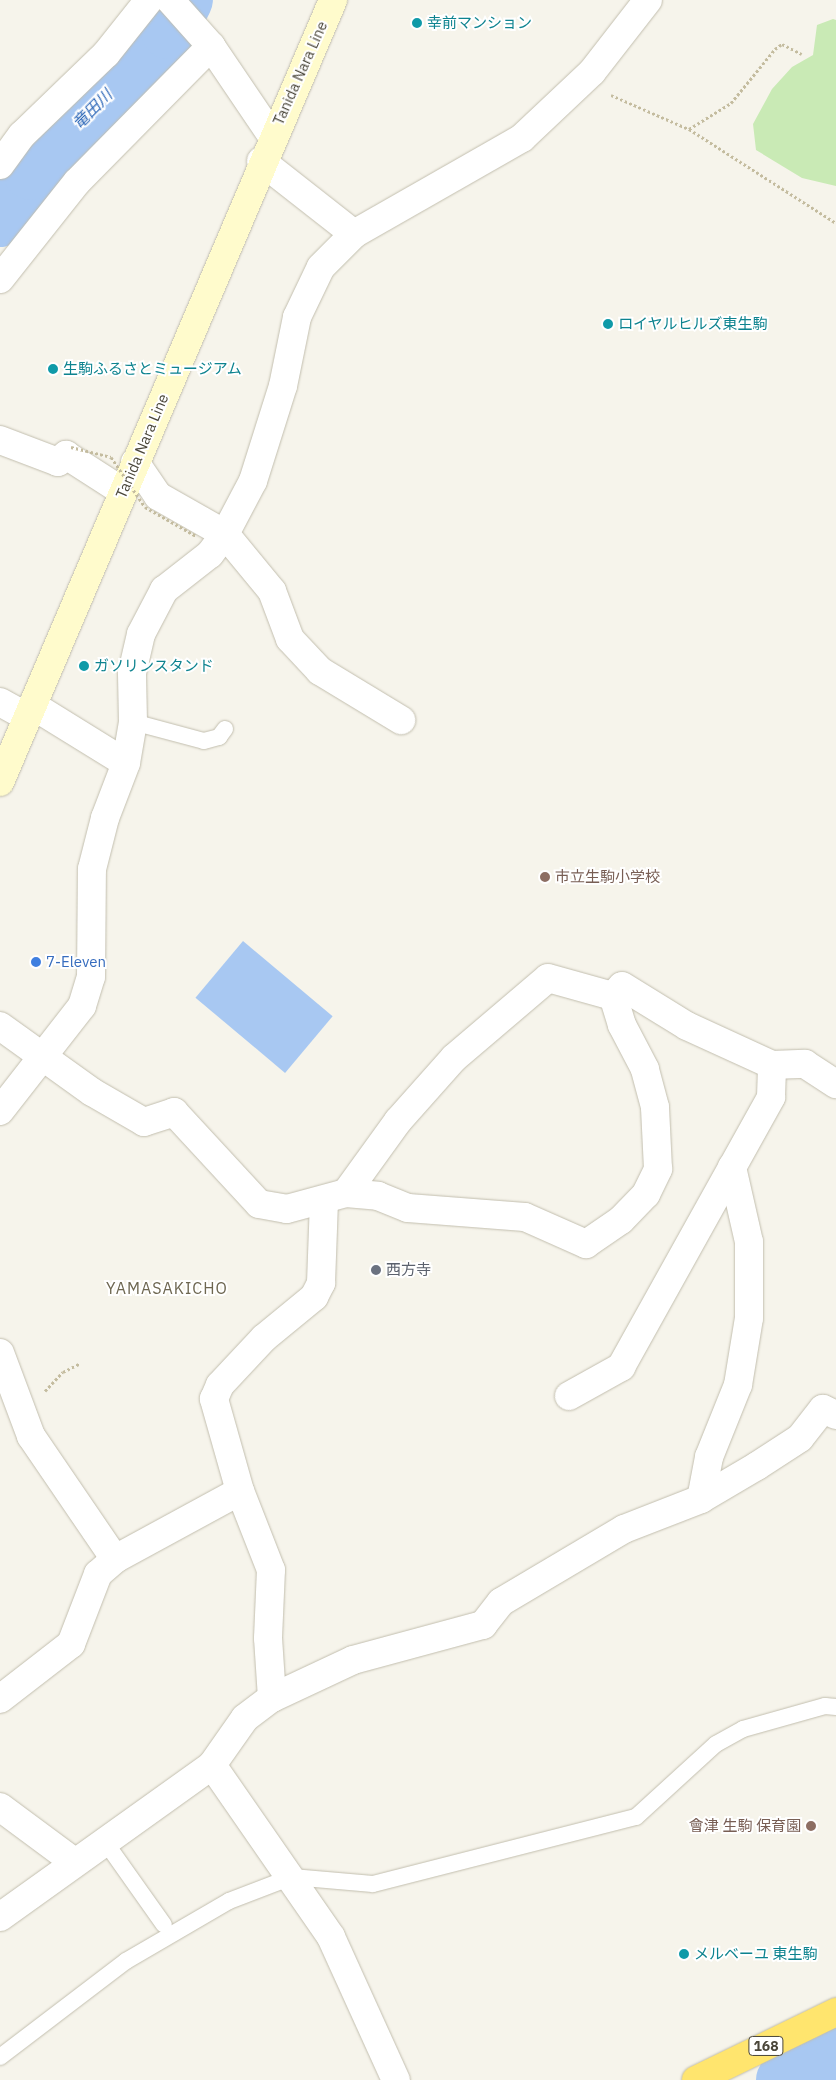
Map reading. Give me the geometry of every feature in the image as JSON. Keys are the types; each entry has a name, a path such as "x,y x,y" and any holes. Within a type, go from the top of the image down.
{"highway":[{"name":"168","path":"696,2080 836,2012"}],"main road":[{"name":"Tanida Nara Line","path":"0,782 261,161 333,0"}],"street":[{"path":"0,165 22,135 106,54 149,0"},
{"path":"170,0 206,41 272,136"},
{"path":"0,1111 16,1086 45,1054 82,1006 91,976 92,869 105,818 126,763 132,722 132,673 141,634 164,590 210,554 225,534 253,481 283,386 297,317 321,267 354,234 506,149 582,83 648,0"},
{"path":"0,280 77,182 206,41"},
{"path":"261,161 354,234"},
{"path":"0,440 58,462 66,455 122,491"},
{"path":"135,462 158,496 225,534 272,591 290,639 320,670 401,720"},
{"path":"0,702 30,711 126,763"},
{"path":"272,1698 268,1638 271,1570 240,1491 214,1399 220,1385 264,1338 314,1297 321,1283 335,1197 398,1121 454,1058 548,978 614,996"},
{"path":"614,996 622,986 658,1011 772,1065 805,1064 836,1084"},
{"path":"0,1026 45,1054 92,1092 144,1122 174,1112 259,1204 287,1209 335,1197 378,1196 408,1208 525,1217 586,1244 621,1220 646,1194 658,1169 655,1107 645,1068 622,1025 614,996"},
{"path":"569,1396 621,1367 771,1097 772,1065"},
{"path":"701,1499 709,1457 738,1385 749,1318 749,1242 732,1167"},
{"path":"0,1353 21,1402 32,1436 52,1471 60,1473 115,1559"},
{"path":"0,1917 74,1862 106,1843 212,1765 245,1718 272,1698 353,1660 380,1656 483,1625 500,1602 624,1529 701,1499 800,1438 823,1409 836,1415"},
{"path":"0,1699 71,1644 98,1574 115,1559 240,1491"},
{"path":"212,1765 292,1876 354,1981 396,2080"},
{"path":"0,1807 74,1862"}],"lane":[{"path":"132,722 204,741 219,737 225,729"},
{"path":"0,2057 126,1961 229,1901 292,1876 373,1884 636,1817 716,1744 742,1730 825,1706 836,1707"},
{"path":"106,1843 164,1925"}],"path":[{"path":"689,129 730,103 775,49 782,44 802,54"},
{"path":"582,83 689,129 836,223"},
{"path":"71,447 111,457 145,507 196,536"},
{"path":"21,1402 49,1389 63,1372 79,1364"}],"green space":[{"path":"833,19 836,20 836,186 802,178 756,150 753,124 772,89 792,67 813,55 817,25"}],"water":[{"path":"243,941 333,1016 285,1073 195,998"}],"waterway":[{"name":"竜田川","path":"0,219 31,172 169,31 185,0"},
{"path":"784,2080 836,2056"}],"place":[{"name":"幸前マンション","path":"417,23"},
{"name":"ロイヤルヒルズ東生駒","path":"608,324"},
{"name":"生駒ふるさとミュージアム","path":"53,369"},
{"name":"ガソリンスタンド","path":"84,666"},
{"name":"市立生駒小学校","path":"545,877"},
{"name":"7-Eleven","path":"36,962"},
{"name":"西方寺","path":"376,1270"},
{"name":"會津 生駒 保育園","path":"811,1826"},
{"name":"メルベーユ 東生駒","path":"684,1954"}],"district":[{"name":"YAMASAKICHO","path":"167,1288"}]}
